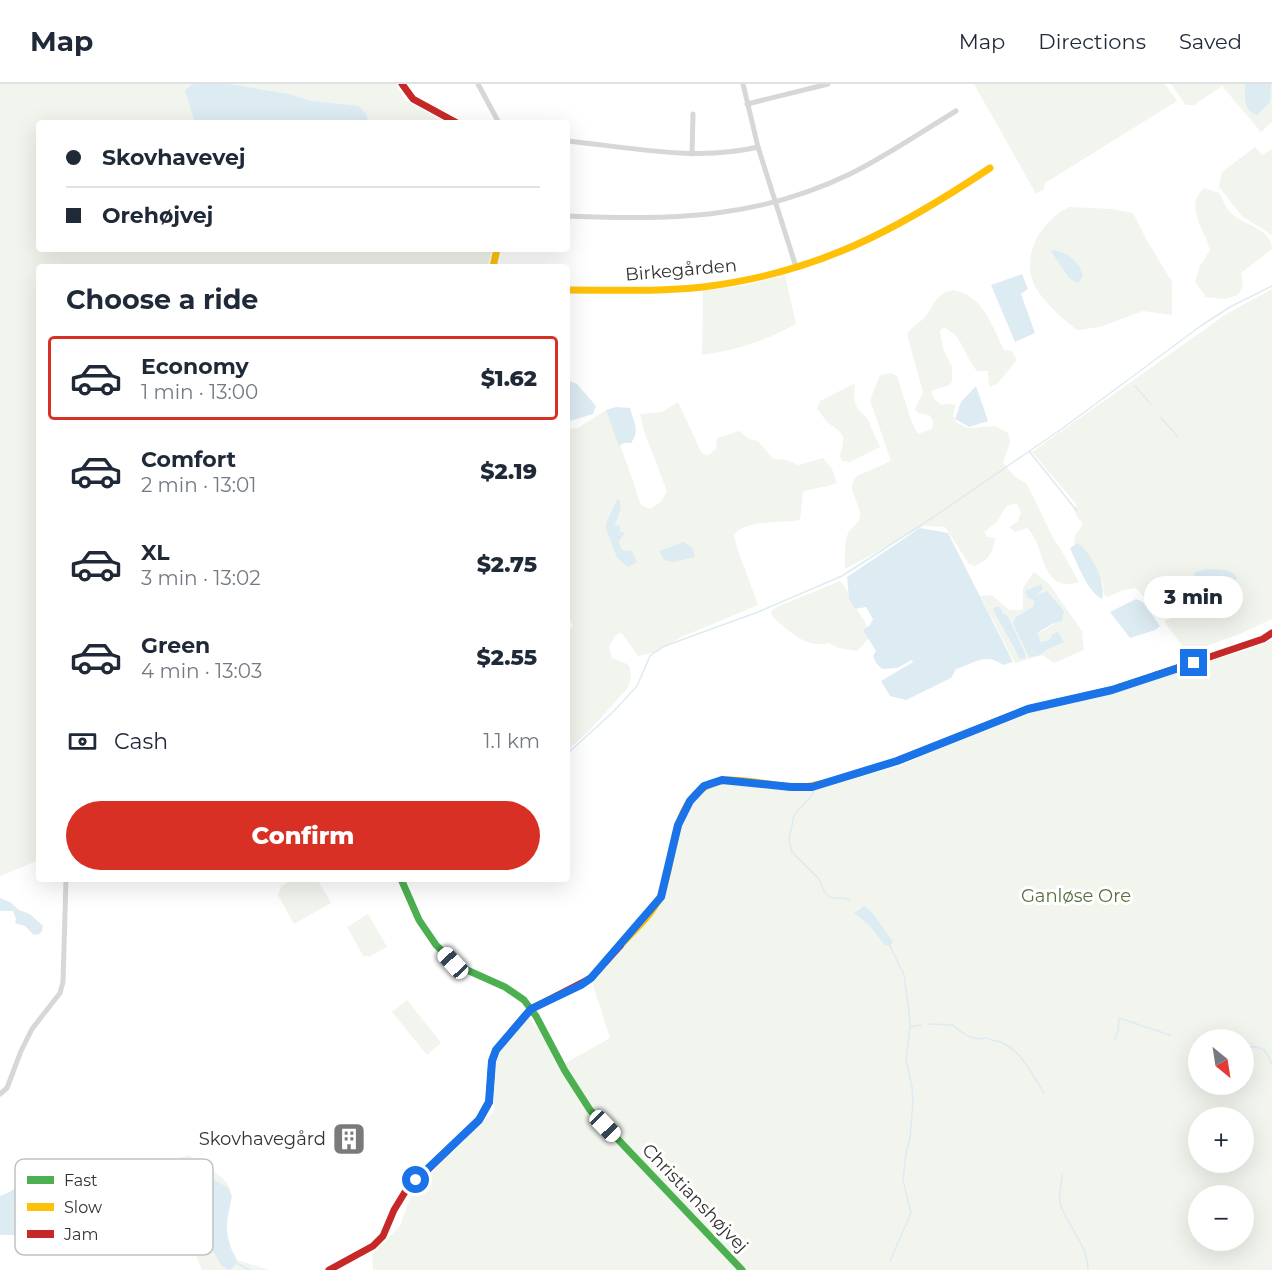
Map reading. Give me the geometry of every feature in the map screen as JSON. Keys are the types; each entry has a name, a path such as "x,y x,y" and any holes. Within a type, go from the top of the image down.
{"street":[{"path":"402,84 413,99 452,120"},
{"path":"478,84 497,120"},
{"path":"743,84 758,147 796,267"},
{"path":"747,104 828,84"},
{"path":"570,216 647,219 692,217 736,211 774,202 809,192 849,174 885,155 956,111"},
{"path":"692,154 693,114"},
{"path":"570,141 692,154 719,154 758,147"},
{"name":"Birkegården","path":"570,290 696,288 743,280 796,267 846,250 898,226 990,168"},
{"path":"329,1270 362,1253 383,1236 405,1192 479,1120 489,1102 492,1061 496,1050 531,1009 591,978 656,906 663,891 678,825 690,801 704,786 722,780 812,787 897,761 1028,709 1112,690 1263,639 1272,633"},
{"path":"0,1094 7,1088 32,1029 60,993 63,982 66,882"},
{"name":"Christianshøjvej","path":"402,882 421,924 453,963 513,991 531,1009 572,1085 590,1110 742,1270"}],"green space":[{"path":"0,84 396,84 405,100 441,120 36,120 36,252 491,252 488,264 36,264 36,861 0,876"},
{"path":"974,84 1165,84 1177,101 1045,183 1044,189 1036,194"},
{"path":"1171,84 1272,84 1272,122 1261,132 1222,86 1194,105 1186,105"},
{"path":"1255,147 1262,155 1272,149 1272,235 1242,216 1219,187 1222,172"},
{"path":"1204,188 1219,193 1232,214 1263,232 1271,242 1272,249 1241,273 1243,286 1238,295 1225,299 1206,297 1195,282 1200,266 1210,250 1196,210 1198,195"},
{"path":"1069,207 1112,209 1133,213 1172,282 1172,315 1143,311 1100,327 1077,330 1050,306 1037,290 1032,278 1031,254 1041,231"},
{"path":"785,275 796,324 750,344 702,355 703,291 746,285"},
{"path":"1272,289 1272,619 1240,634 1193,651 1186,651 1164,621 1171,618 1161,604 1156,605 1146,599 1136,588 1123,590 1108,597 1104,595 1103,584 1077,543 1074,544 1075,536 1083,524 1076,515 1074,508 1077,505 1032,452 1228,313"},
{"path":"953,290 964,293 979,305 990,321 1004,350 1012,351 1017,360 997,384 989,387 988,371 977,371 960,342 944,327 940,331 943,349 952,367 952,382 931,391 934,399 941,405 956,405 953,415 956,422 967,428 995,426 1008,433 1010,442 1003,463 1014,476 1027,484 1054,540 1079,582 1066,584 1057,581 1050,575 1038,545 1027,528 1015,532 1009,527 1017,522 1021,513 1017,503 1006,506 997,522 984,532 987,537 995,538 993,547 990,555 975,566 969,564 945,527 924,526 845,569 847,536 860,516 852,491 853,481 857,476 891,461 870,400 880,375 891,373 897,376 912,423 918,434 932,429 933,421 929,415 918,413 915,410 923,392 907,334 926,316 941,295"},
{"path":"855,383 854,398 857,408 867,418 880,447 850,462 842,461 840,456 842,434 827,422 817,409 820,401"},
{"path":"678,402 702,454 709,455 716,449 717,438 739,431 749,439 758,441 773,459 786,460 798,465 823,458 832,469 837,483 803,492 800,520 756,524 747,526 734,534 758,605 679,638 658,652 638,656 621,632 615,636 609,646 612,658 630,667 631,678 627,689 570,748 570,628 573,626 570,620 570,429 578,428 606,410 641,505 650,509 661,502 667,491 644,431 640,414 662,412","holes":["617,499 618,512 615,526 622,538 619,542 622,550 627,552 628,567 617,558 605,526"]},
{"path":"1034,572 1049,584 1082,631 1084,650 1054,663 1042,655 1015,663 980,596 992,595 1009,610 1023,610 1023,588","holes":["1041,584 1036,595 1042,593 1062,621 1037,633 1041,642 1049,640 1041,655 1034,655 1016,617 1034,606 1034,600 1026,591","1000,607 1008,616 1025,653 1017,654 993,610"]},
{"path":"840,581 862,617 868,632 868,639 857,651 838,648 829,643 805,641 773,617 771,611 779,606"},
{"name":"Ganløse Ore","path":"1272,640 1272,1270 373,1270 372,1254 400,1226 412,1192 494,1111 494,1057 527,1015 564,1064 610,1038 592,982 664,893 679,825 687,808 706,787 722,781 807,791 899,766 1008,719 1101,694"},
{"path":"288,882 319,882 331,903 294,924 278,895 281,887"},
{"path":"368,914 387,947 369,957 367,955 364,957 347,927"},
{"path":"407,1000 441,1043 427,1055 392,1012"},
{"path":"189,1155 195,1159 177,1159"},
{"path":"213,1172 227,1183 230,1189 231,1201 226,1234 237,1260 269,1270 202,1270 196,1255 213,1255"}],"shaded area":[{"path":"193,84 229,84 289,94 311,101 359,106 367,115 368,120 194,120 185,90"},
{"path":"1245,84 1271,84 1270,102 1257,115 1252,113 1247,106"},
{"path":"1051,251 1068,255 1076,262 1083,276 1078,283 1069,278"},
{"path":"1022,274 1028,289 1021,294 1035,333 1015,342 991,285"},
{"path":"570,381 577,384 596,406 593,414 570,421"},
{"path":"976,386 988,421 969,427 955,419 961,402"},
{"path":"616,407 630,408 636,430 631,443 619,446 606,410"},
{"path":"617,499 620,501 621,508 615,525 620,526 620,532 625,532 619,542 622,550 632,551 637,562 628,567 617,558 605,526"},
{"path":"920,528 948,533 1013,662 1003,665 986,659 975,662 956,669 951,678 906,700 890,696 881,681 913,662 912,660 897,668 882,669 876,663 873,656 876,651 863,630 870,625 873,619 866,607 855,609 849,598 847,577"},
{"path":"684,542 693,549 695,557 674,562 664,560 659,551"},
{"path":"1077,543 1092,559 1100,576 1102,599 1088,585 1072,553 1070,548"},
{"path":"1207,569 1228,571 1237,578 1225,591 1218,595 1208,595 1194,578 1195,572"},
{"path":"1041,584 1043,589 1036,595 1047,591 1064,611 1062,621 1037,633 1041,642 1049,640 1053,634 1058,632 1064,642 1044,651 1041,655 1029,657 1013,623 1016,617 1034,606 1034,600 1028,598 1025,591"},
{"path":"1136,599 1143,602 1160,626 1155,630 1130,638 1110,612"},
{"path":"995,607 1000,607 1008,616 1025,653 1025,658 1020,659 993,610"},
{"path":"0,898 30,914 43,926 42,931 34,935 25,926 15,923 13,911 0,911"},
{"path":"864,906 871,911 893,942 890,946 885,945 868,924 854,913"},
{"path":"213,1180 227,1187 232,1196 227,1228 229,1243 237,1260 235,1266 229,1270 222,1266 213,1251"},
{"path":"15,1188 15,1235 0,1235 0,1196"}],"waterway":[{"path":"570,751 613,712 637,686 650,656 662,647 758,612 842,576 935,516 1063,428 1202,325 1230,307 1272,286"},
{"path":"1135,386 1151,404"},
{"path":"1161,418 1178,437"},
{"path":"1029,451 1077,511"},
{"path":"814,789 813,794 794,815 789,840 792,852 819,879 825,893 832,898 850,900"},
{"path":"890,946 904,975 910,1027 906,1060 913,1101 903,1180 911,1213 890,1261"},
{"path":"1115,1039 1119,1018 1170,1035"},
{"path":"928,1024 953,1025 969,1036 978,1039 987,1038 1005,1044 1022,1059 1044,1093"},
{"path":"910,1027 921,1025"},
{"path":"1254,1047 1265,1051 1272,1064"},
{"path":"1062,1174 1060,1203 1085,1252 1088,1270"},
{"path":"236,1263 250,1270"}],"traffic: fast":[{"path":"859,773 897,761 1028,709 1111,690 1156,675"},
{"path":"402,882 419,920 436,945 458,966 505,987 524,1000 536,1016 565,1071 590,1110 742,1270"}],"traffic: slow":[{"path":"570,290 686,289 783,271 854,246 922,211 990,168"},
{"path":"494,264 496,252"},
{"path":"620,946 650,914 659,900 684,811 692,798 704,787 727,780 801,787 826,783 859,773"}],"traffic: jam":[{"path":"402,84 413,99 452,120"},
{"path":"1156,675 1263,639 1272,633"},
{"path":"329,1270 373,1246 383,1236 405,1192 479,1120 489,1103 492,1061 496,1050 531,1009 591,978 620,946"}],"place":[{"name":"Skovhavegård","path":"349,1139"}],"route":[{"path":"416,1180 479,1120 489,1102 492,1061 496,1050 531,1009 591,978 656,906 663,891 678,825 690,801 704,786 722,780 812,787 897,761 1028,709 1112,690 1194,663"}]}
